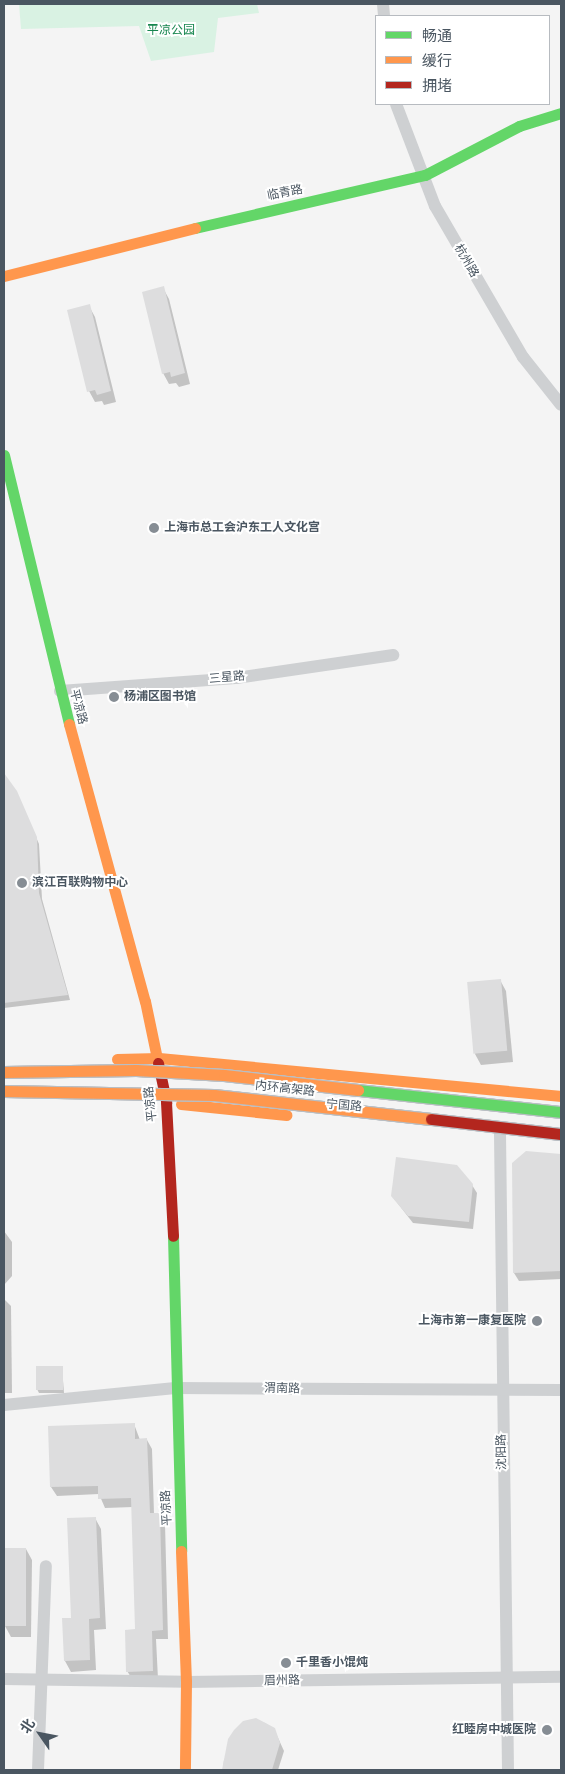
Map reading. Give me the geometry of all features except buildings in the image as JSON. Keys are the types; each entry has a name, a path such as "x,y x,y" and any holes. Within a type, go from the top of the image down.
{"main road":[{"name":"临青路","path":"4,276 241,216 361,192 426,175 502,133 561,113"},
{"name":"平凉路","path":"4,455 60,690 159,1058 166,1102 174,1256 175,1388 186,1682 185,1770"},
{"path":"4,1060 159,1058 561,1096"},
{"name":"内环高架路","path":"4,1072 136,1070 224,1075 561,1112"},
{"name":"内环高架路","path":"4,1091 214,1095 561,1134"},
{"name":"宁国路","path":"4,1099 166,1102 561,1140"}],"street":[{"name":"杭州路","path":"396,105 426,175 435,206 523,357 561,405"},
{"name":"三星路","path":"60,690 236,678 393,655"},
{"name":"沈阳路","path":"500,1134 501,1392 508,1770"},
{"name":"渭南路","path":"4,1405 175,1388 501,1392 561,1390"},
{"path":"38,1770 40,1678 46,1566"},
{"name":"眉州路","path":"4,1679 40,1678 186,1682 506,1677 561,1678"}],"green space":[{"name":"平凉公园","path":"19,4 257,4 259,13 218,18 214,52 151,61 139,26 21,29"}],"traffic: fast":[{"path":"195,228 425,175 519,126 561,113"},
{"path":"4,455 69,724"},
{"path":"358,1090 561,1112"},
{"path":"173,1236 181,1551"}],"traffic: slow":[{"path":"4,276 195,228"},
{"path":"69,724 145,1001 158,1063"},
{"path":"117,1059 159,1058 561,1096"},
{"path":"4,1072 136,1070 224,1075 358,1090"},
{"path":"4,1091 214,1095 431,1119"},
{"path":"181,1104 286,1115"},
{"path":"181,1551 186,1682 185,1770"}],"traffic: jam":[{"path":"158,1063 166,1102 173,1236"},
{"path":"431,1119 561,1134"}],"place":[{"name":"上海市总工会沪东工人文化宫","path":"154,528"},
{"name":"杨浦区图书馆","path":"114,697"},
{"name":"滨江百联购物中心","path":"22,883"},
{"name":"上海市第一康复医院","path":"537,1321"},
{"name":"千里香小馄炖","path":"286,1663"},
{"name":"红睦房中城医院","path":"547,1730"}]}
